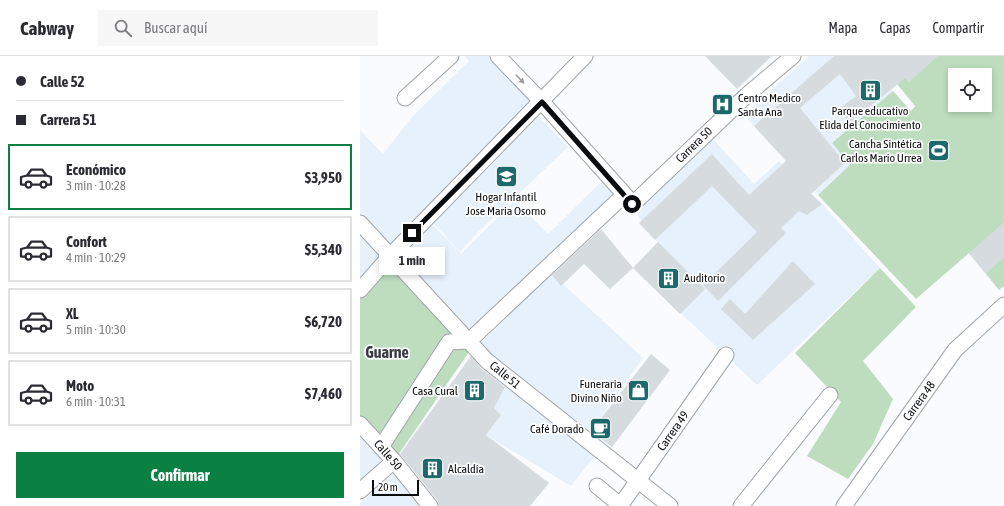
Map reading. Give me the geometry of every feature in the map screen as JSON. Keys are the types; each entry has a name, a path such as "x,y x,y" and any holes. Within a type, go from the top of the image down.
{"street":[{"path":"405,98 451,56"},
{"path":"498,56 542,102 628,200"},
{"path":"360,290 390,256 542,102 585,56"},
{"name":"Carrera 50","path":"469,341 793,56"},
{"name":"Calle 51","path":"360,223 487,361 670,506"},
{"name":"Carrera 48","path":"848,505 955,350 1004,305"},
{"path":"381,447 449,342 469,341"},
{"name":"Carrera 49","path":"620,506 638,481 701,383 726,355"},
{"path":"741,506 830,395"},
{"name":"Calle 50","path":"360,424 394,461 430,506"},
{"path":"360,491 394,461"},
{"path":"597,486 620,506"}],"shaded area":[{"path":"465,56 492,56 537,102 391,250 360,216 360,130 383,154 412,117 469,61"},
{"name":"Parque educativo Elida del Conocimiento","path":"809,56 864,56 893,91 832,143 851,165 818,195 744,115"},
{"name":"Hogar Infantil Jose Maria Osorno","path":"536,114 568,147 477,233 460,252 430,219"},
{"path":"712,138 754,184 779,161 822,204 880,268 757,385 633,268 658,242 634,211"},
{"path":"604,179 620,195 469,335 397,255 429,221 461,254 515,200 548,234"},
{"path":"360,235 379,257 360,278"},
{"path":"551,273 643,358 591,431 493,360 480,344"},
{"path":"507,383 599,450 571,486 486,435 501,415 494,408"},
{"path":"360,436 382,461 360,481"},
{"path":"396,472 423,506 360,506 360,503"}],"green space":[{"name":"Cancha Sintética Carlos Mario Urrea","path":"874,56 1004,56 1004,286 999,290 969,253 916,299 818,195 850,165 832,143 893,91 911,111 915,106"},
{"path":"390,263 471,349 394,461 360,422 360,295"},
{"path":"880,268 916,307 863,361 893,399 873,444 848,479 807,456 841,402 795,353"}],"building":[{"path":"705,56 772,56 737,89"},
{"path":"834,56 938,56 909,82 905,78 850,123 838,110 856,96 840,74 800,108 845,163 811,194 822,204 807,215 799,211 781,228 786,233 718,301 703,285 757,232 712,186 655,240 639,223 712,154 749,195 786,161 754,126"},
{"path":"1004,222 1004,257 986,274 969,253"},
{"path":"601,229 633,268 610,289 584,264 561,286 552,275"},
{"name":"Auditorio","path":"658,242 705,289 680,314 633,268"},
{"path":"793,261 815,284 753,340 721,309 730,299 745,314"},
{"name":"Funeraria Divino Niño","path":"651,354 670,370 612,447 591,431"},
{"path":"471,356 481,368 505,387 494,408 501,415 486,435 549,483 530,506 439,506 437,500 400,454"}],"place":[{"name":"Parque educativo Elida del Conocimiento","path":"870,90"},
{"name":"Centro Medico Santa Ana","path":"723,105"},
{"name":"Cancha Sintética Carlos Mario Urrea","path":"938,151"},
{"name":"Hogar Infantil Jose Maria Osorno","path":"506,176"},
{"name":"Auditorio","path":"669,278"},
{"name":"Casa Cural","path":"474,391"},
{"name":"Funeraria Divino Niño","path":"638,391"},
{"name":"Café Dorado","path":"600,429"},
{"name":"Alcaldía","path":"432,469"}],"district":[{"name":"Guarne","path":"387,352"}],"route":[{"path":"412,233 542,102 632,204"}]}
